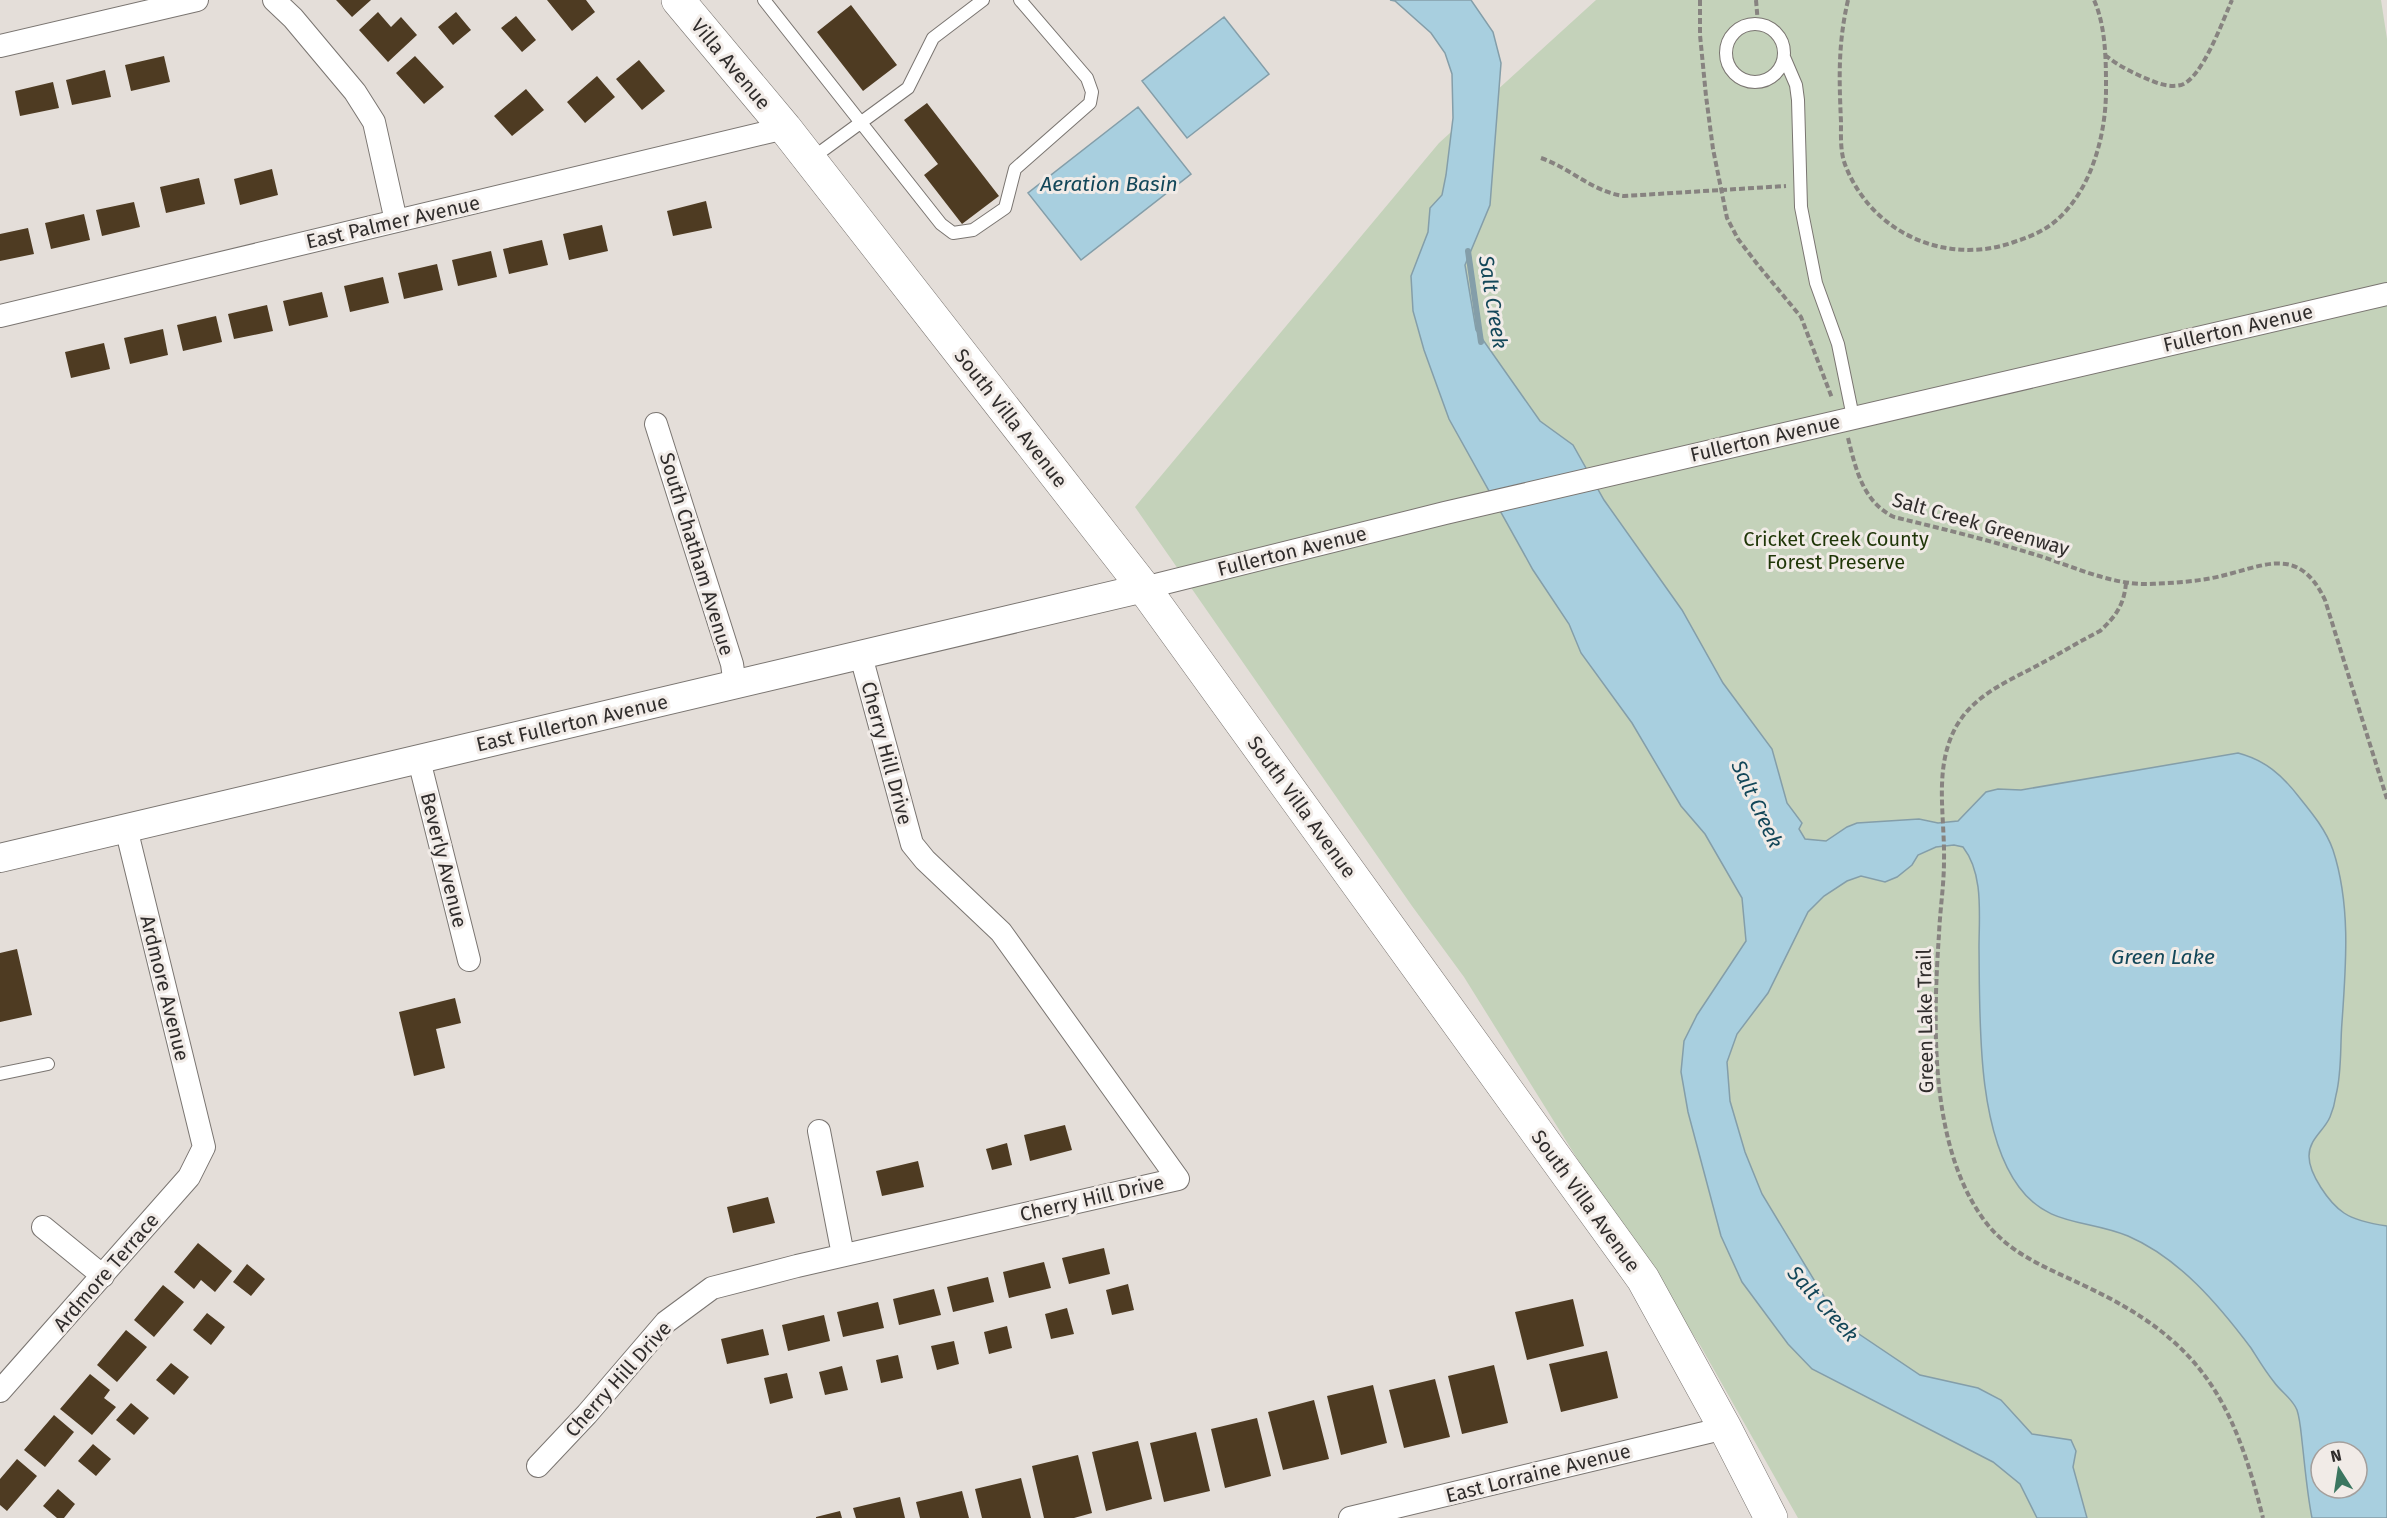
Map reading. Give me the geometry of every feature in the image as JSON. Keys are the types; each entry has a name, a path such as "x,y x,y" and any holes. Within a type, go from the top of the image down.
{"main road":[{"name":"Villa Avenue","path":"685,2 785,128"},
{"name":"South Villa Avenue","path":"785,128 1144,588 1643,1279 1772,1518"}],"street":[{"path":"0,46 197,0"},
{"path":"274,0 293,18 355,92 374,123 396,221"},
{"name":"East Palmer Avenue","path":"0,316 785,128"},
{"name":"Fullerton Avenue","path":"1144,588 1444,513 2387,294"},
{"name":"South Chatham Avenue","path":"656,423 732,664 735,685"},
{"name":"East Fullerton Avenue","path":"0,858 1144,588"},
{"name":"Cherry Hill Drive","path":"538,1466 587,1414 666,1322 712,1288 843,1255 1178,1179 1001,932 925,860 912,844 861,656"},
{"name":"Beverly Avenue","path":"419,760 469,960"},
{"name":"Ardmore Avenue","path":"126,828 204,1147"},
{"path":"819,1131 843,1255"},
{"name":"Ardmore Terrace","path":"0,1391 189,1177 204,1147"},
{"path":"43,1227 103,1276"},
{"name":"East Lorraine Avenue","path":"1350,1518 1725,1428"}],"lane":[{"path":"764,0 941,224 953,233 973,230 1005,208 1015,169 1090,103 1092,92 1087,78 1020,0"},
{"path":"810,160 908,88 933,38 983,0"},
{"path":"1784,57 1775,74 1767,80 1748,81 1732,71 1726,53 1727,43 1739,28 1758,24 1775,31 1784,48 1784,57 1796,85 1801,207 1816,283 1838,344 1847,418"},
{"path":"0,1074 48,1064"}],"path":[{"name":"Salt Creek Greenway","path":"1700,0 1700,36 1706,96 1721,192 1728,218 1738,239 1802,317 1823,380 1847,418 1862,485 1870,500 1881,511 1894,517 2027,552 2126,583 2182,582 2213,578 2262,564 2278,563 2291,565 2307,572 2325,600 2387,799"},
{"path":"1756,0 1758,24"},
{"path":"1848,0 1839,50 1841,138 1846,166 1856,186 1885,221 1917,242 1941,248 1983,250 2010,244 2045,229 2058,219 2074,201 2096,155 2104,113 2105,55 2101,22 2094,0"},
{"path":"2105,55 2114,63 2160,84 2180,85 2188,82 2210,48 2232,0"},
{"path":"1541,158 1613,194 1624,196 1721,192 1799,185"},
{"name":"Green Lake Trail","path":"2126,583 2124,599 2113,620 2100,631 1997,687 1969,709 1958,724 1950,741 1940,790 1944,847 1937,979 1937,1073 1940,1095 1950,1140 1968,1193 1985,1221 2000,1239 2017,1253 2129,1309 2168,1335 2196,1364 2232,1417 2245,1453 2263,1518"}],"green space":[{"name":"Cricket Creek County Forest Preserve","path":"1596,0 2381,0 2387,39 2387,1518 1798,1518 1700,1345 1593,1184 1464,977 1412,906 1135,507 1439,143"}],"water":[{"name":"Green Lake","path":"1390,0 1471,0 1493,32 1501,63 1490,205 1465,265 1476,330 1540,421 1573,445 1604,500 1682,610 1723,683 1772,749 1787,803 1802,823 1799,829 1805,839 1826,841 1857,823 1919,819 1938,823 1958,821 1986,792 1998,789 2021,790 2238,753 2265,764 2279,775 2293,789 2318,822 2333,850 2339,871 2345,914 2346,957 2338,1086 2330,1117 2311,1145 2309,1156 2316,1179 2338,1208 2359,1220 2387,1226 2387,1518 2312,1518 2307,1490 2297,1410 2211,1299 2181,1270 2147,1245 2113,1231 2055,1216 2030,1200 2019,1187 2005,1163 1995,1135 1988,1104 1981,1039 1979,895 1970,858 1963,847 1954,845 1936,847 1918,855 1912,865 1897,877 1885,882 1861,876 1847,881 1824,896 1808,912 1768,993 1737,1034 1727,1062 1730,1101 1745,1152 1762,1194 1825,1298 1853,1330 1920,1375 1978,1388 2001,1400 2032,1434 2071,1440 2076,1451 2073,1467 2087,1518 2037,1518 2020,1484 1993,1462 1812,1369 1788,1344 1742,1282 1721,1236 1688,1112 1681,1072 1684,1041 1697,1015 1746,941 1742,898 1705,834 1681,806 1632,723 1581,653 1569,624 1533,570 1449,419 1424,350 1413,311 1411,276 1428,232 1430,208 1442,195 1453,118 1452,74 1445,53 1431,33 1395,1"},
{"name":"Aeration Basin","path":"1224,17 1269,74 1187,138 1142,81"},
{"name":"Aeration Basin","path":"1138,107 1191,174 1081,260 1028,193"}],"building":[{"path":"336,0 371,0 352,17"},
{"path":"547,0 586,0 595,12 572,31"},
{"path":"851,5 897,65 863,91 817,32"},
{"path":"378,12 391,27 401,17 417,35 388,62 359,30"},
{"path":"456,12 471,30 453,45 438,27"},
{"path":"516,16 536,40 522,52 501,28"},
{"path":"164,56 170,82 131,91 125,65"},
{"path":"415,56 444,87 424,104 396,73"},
{"path":"639,60 665,91 642,110 616,79"},
{"path":"105,70 111,97 72,105 66,80"},
{"path":"597,76 615,97 585,123 567,102"},
{"path":"53,82 59,108 20,116 15,91"},
{"path":"526,89 544,110 512,136 494,116"},
{"path":"927,103 999,196 962,224 924,175 938,164 904,120"},
{"path":"272,169 278,195 240,205 234,179"},
{"path":"199,178 205,204 166,213 160,187"},
{"path":"706,201 712,228 673,236 667,211"},
{"path":"134,202 140,227 102,236 96,210"},
{"path":"84,214 90,240 51,249 45,223"},
{"path":"602,225 608,251 569,260 563,234"},
{"path":"28,228 34,254 0,261 0,234"},
{"path":"542,240 548,265 509,274 503,249"},
{"path":"491,251 497,277 458,286 452,260"},
{"path":"437,264 443,290 404,299 398,273"},
{"path":"383,277 389,303 350,312 344,286"},
{"path":"322,292 328,317 289,326 283,301"},
{"path":"267,305 273,331 234,339 228,314"},
{"path":"216,316 222,342 183,351 177,325"},
{"path":"163,329 168,355 130,364 124,338"},
{"path":"104,343 110,369 71,378 65,352"},
{"path":"17,949 32,1015 0,1022 0,953"},
{"path":"455,998 461,1023 436,1029 445,1068 414,1076 399,1012"},
{"path":"1065,1125 1072,1150 1030,1161 1024,1135"},
{"path":"1007,1143 1012,1165 992,1170 986,1149"},
{"path":"918,1161 924,1187 882,1196 876,1171"},
{"path":"768,1197 775,1223 733,1233 727,1207"},
{"path":"198,1243 232,1271 215,1292 201,1280 194,1289 174,1272"},
{"path":"1104,1248 1110,1274 1069,1284 1062,1258"},
{"path":"1044,1262 1051,1288 1009,1298 1003,1272"},
{"path":"247,1264 265,1279 251,1296 233,1282"},
{"path":"988,1277 994,1302 953,1312 947,1287"},
{"path":"1128,1284 1134,1310 1112,1315 1106,1290"},
{"path":"163,1285 184,1302 154,1337 134,1320"},
{"path":"934,1289 941,1315 899,1325 893,1299"},
{"path":"1573,1299 1584,1346 1527,1360 1515,1312"},
{"path":"878,1302 884,1328 843,1337 837,1312"},
{"path":"1067,1308 1074,1334 1051,1339 1045,1314"},
{"path":"207,1313 225,1327 211,1345 193,1330"},
{"path":"824,1315 830,1341 788,1351 782,1325"},
{"path":"1007,1326 1012,1348 989,1354 984,1332"},
{"path":"763,1329 769,1355 727,1364 721,1339"},
{"path":"126,1330 147,1347 117,1382 97,1365"},
{"path":"954,1341 959,1364 937,1370 931,1346"},
{"path":"1607,1351 1618,1398 1561,1412 1549,1364"},
{"path":"898,1355 903,1378 881,1383 876,1360"},
{"path":"171,1363 189,1377 174,1395 156,1380"},
{"path":"1494,1365 1508,1423 1462,1434 1448,1376"},
{"path":"842,1366 848,1390 825,1395 819,1372"},
{"path":"787,1373 793,1398 770,1404 764,1378"},
{"path":"90,1374 110,1390 104,1398 116,1407 92,1435 60,1409"},
{"path":"1435,1379 1450,1437 1404,1448 1389,1390"},
{"path":"1373,1385 1387,1443 1341,1455 1327,1396"},
{"path":"1314,1400 1329,1459 1283,1470 1268,1412"},
{"path":"131,1403 149,1418 134,1435 116,1420"},
{"path":"54,1415 74,1432 45,1467 24,1450"},
{"path":"1257,1418 1271,1476 1225,1488 1211,1429"},
{"path":"1196,1432 1210,1491 1164,1502 1150,1443"},
{"path":"1138,1441 1152,1499 1106,1511 1092,1452"},
{"path":"93,1444 111,1459 96,1476 78,1461"},
{"path":"1078,1455 1092,1513 1074,1518 1044,1518 1032,1466"},
{"path":"17,1459 37,1476 7,1511 0,1505 0,1479"},
{"path":"1021,1478 1031,1518 982,1518 975,1489"},
{"path":"58,1489 75,1504 64,1518 57,1518 43,1506"},
{"path":"962,1491 969,1518 920,1518 916,1502"},
{"path":"900,1497 905,1518 856,1518 853,1508"},
{"path":"840,1511 842,1518 816,1518 816,1517"}],"waterway":[{"name":"Salt Creek","path":"1468,251 1481,342"}]}
